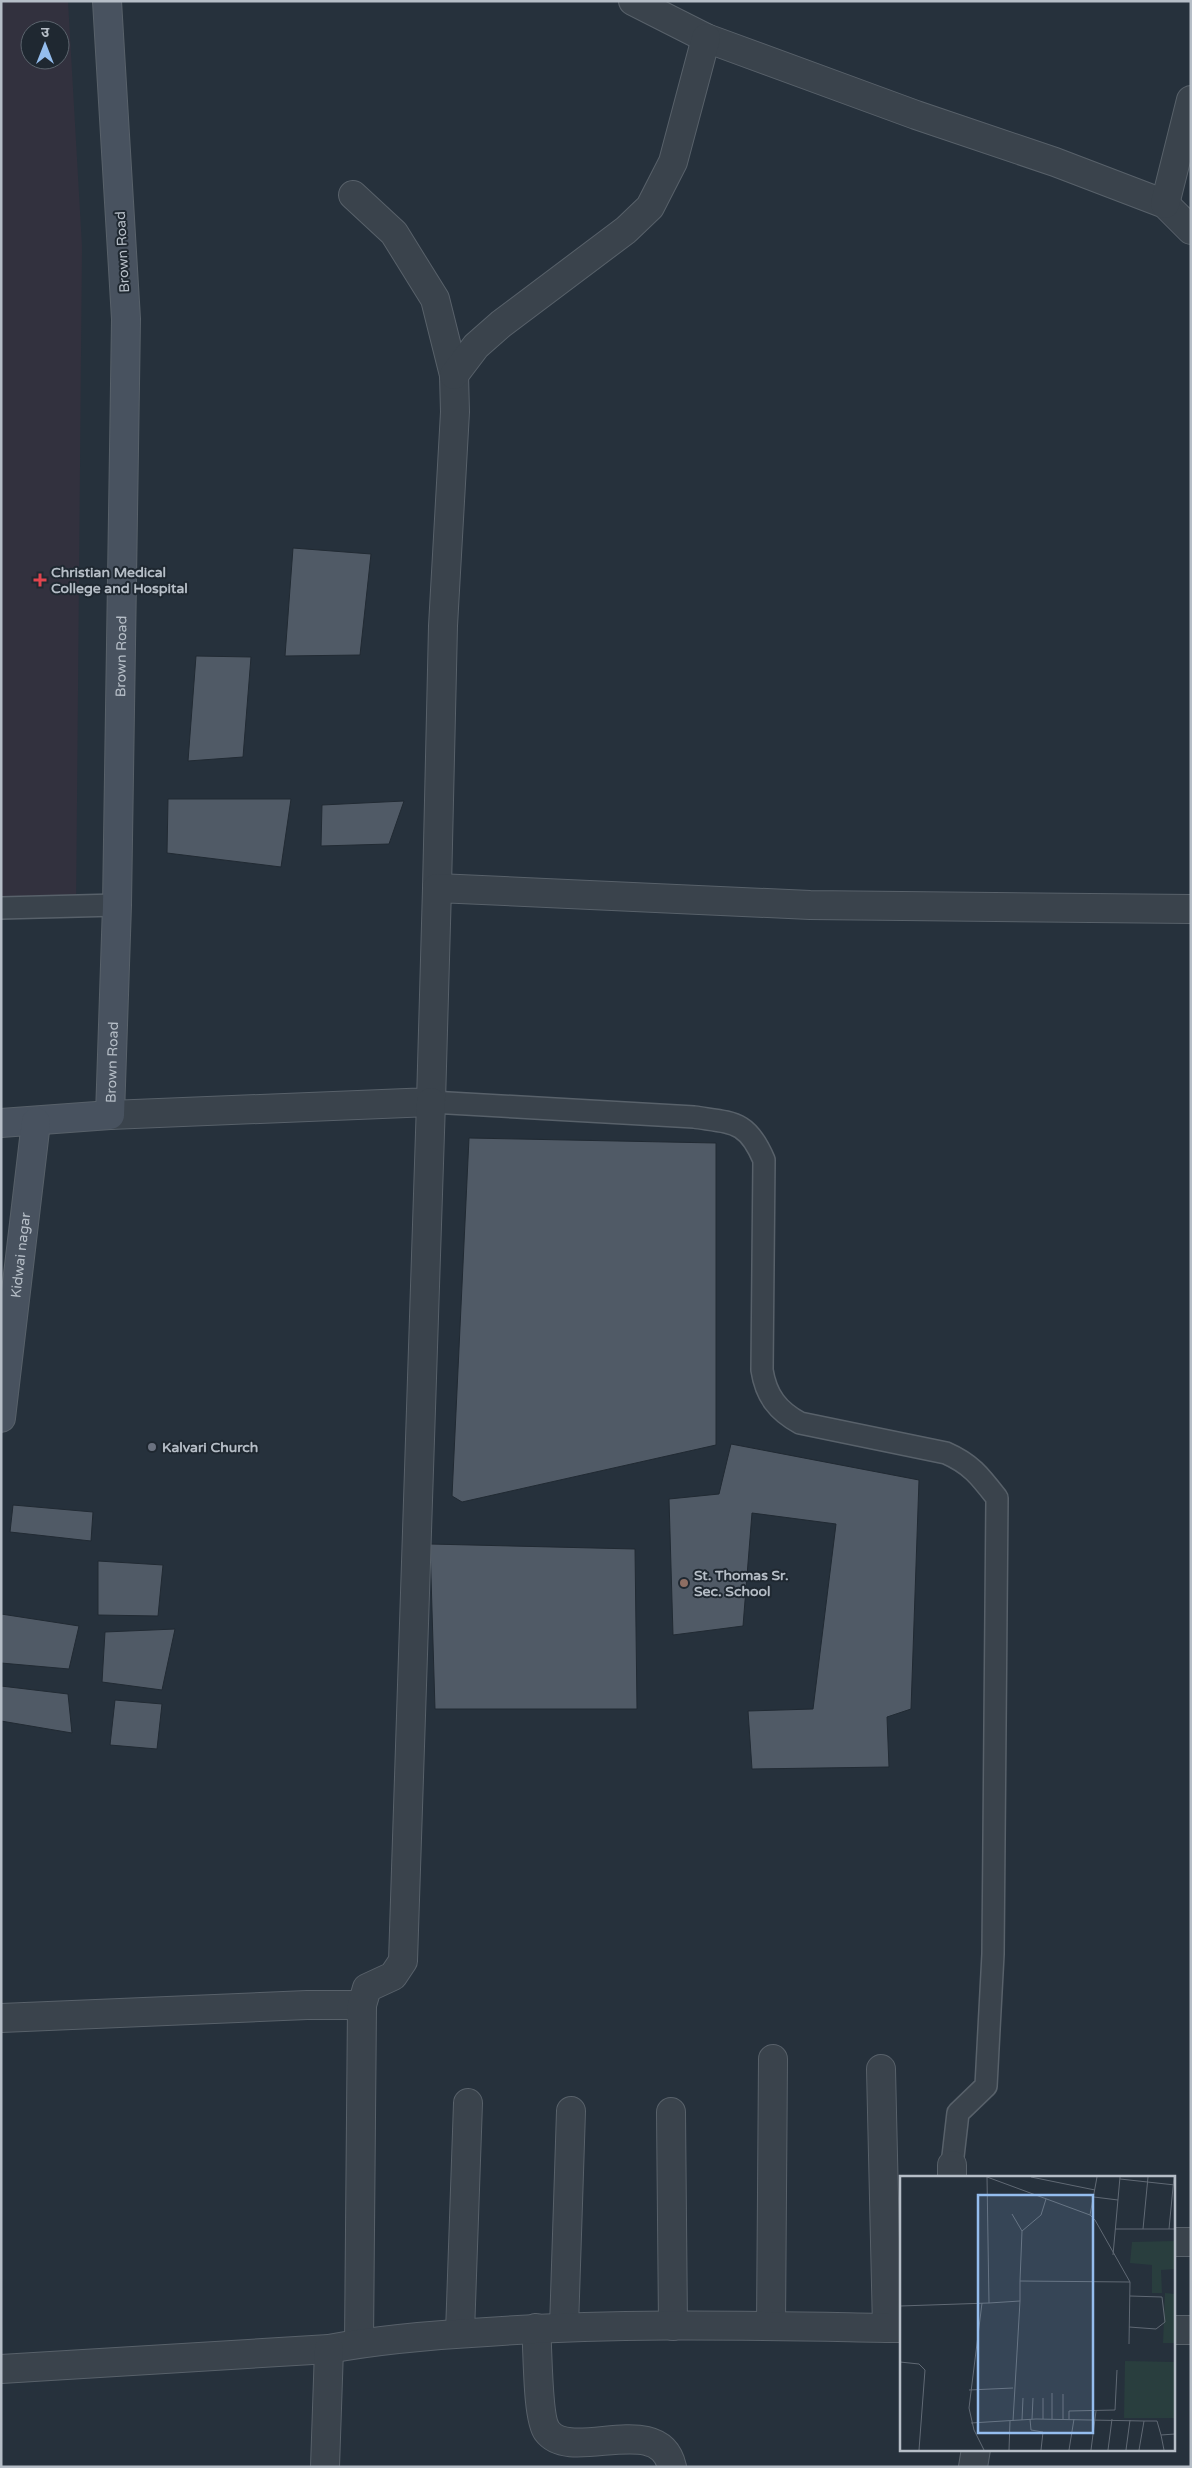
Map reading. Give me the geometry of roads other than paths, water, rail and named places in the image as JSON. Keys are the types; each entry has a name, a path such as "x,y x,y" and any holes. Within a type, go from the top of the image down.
{"street":[{"name":"Brown Road","path":"1,1123 36,1122 110,1115 117,905 126,318 107,1"},
{"path":"633,1 706,38 916,115 1055,162 1165,204 1191,230"},
{"path":"454,375 476,346 502,324 612,241 650,207 673,162 706,38"},
{"path":"1165,204 1191,100"},
{"path":"353,195 394,233 435,300 454,375 455,412 443,626 431,1102 403,1962 393,1976 367,1988 362,2005 359,2343"},
{"path":"437,888 810,905 1191,909"},
{"path":"110,1115 431,1102"},
{"name":"Kidwai nagar","path":"1,1418 36,1122"},
{"path":"1,2018 307,2005 362,2005"},
{"path":"771,2326 773,2058"},
{"path":"1,2369 328,2349 359,2343 536,2328 771,2326 894,2328 881,2069"},
{"path":"460,2333 468,2103"},
{"path":"564,2327 572,2111"},
{"path":"671,2112 673,2326"},
{"path":"1174,2242 1191,2242"},
{"path":"536,2328 542,2415 545,2430 552,2437 574,2442 649,2440 663,2449 670,2458 672,2467"},
{"path":"1174,2330 1191,2330"},
{"path":"325,2467 328,2349"},
{"path":"973,2467 976,2450"}],"lane":[{"path":"1,908 117,905"},
{"path":"431,1102 694,1118 725,1122 744,1128 756,1140 764,1160 762,1370 765,1388 775,1404 784,1414 800,1423 946,1452 964,1461 977,1472 997,1498 993,1954 986,2086 958,2113 952,2171"}],"place":[{"name":"Christian Medical College and Hospital","path":"40,580"},
{"name":"Kalvari Church","path":"152,1447"},
{"name":"St. Thomas Sr. Sec. School","path":"684,1583"}]}
